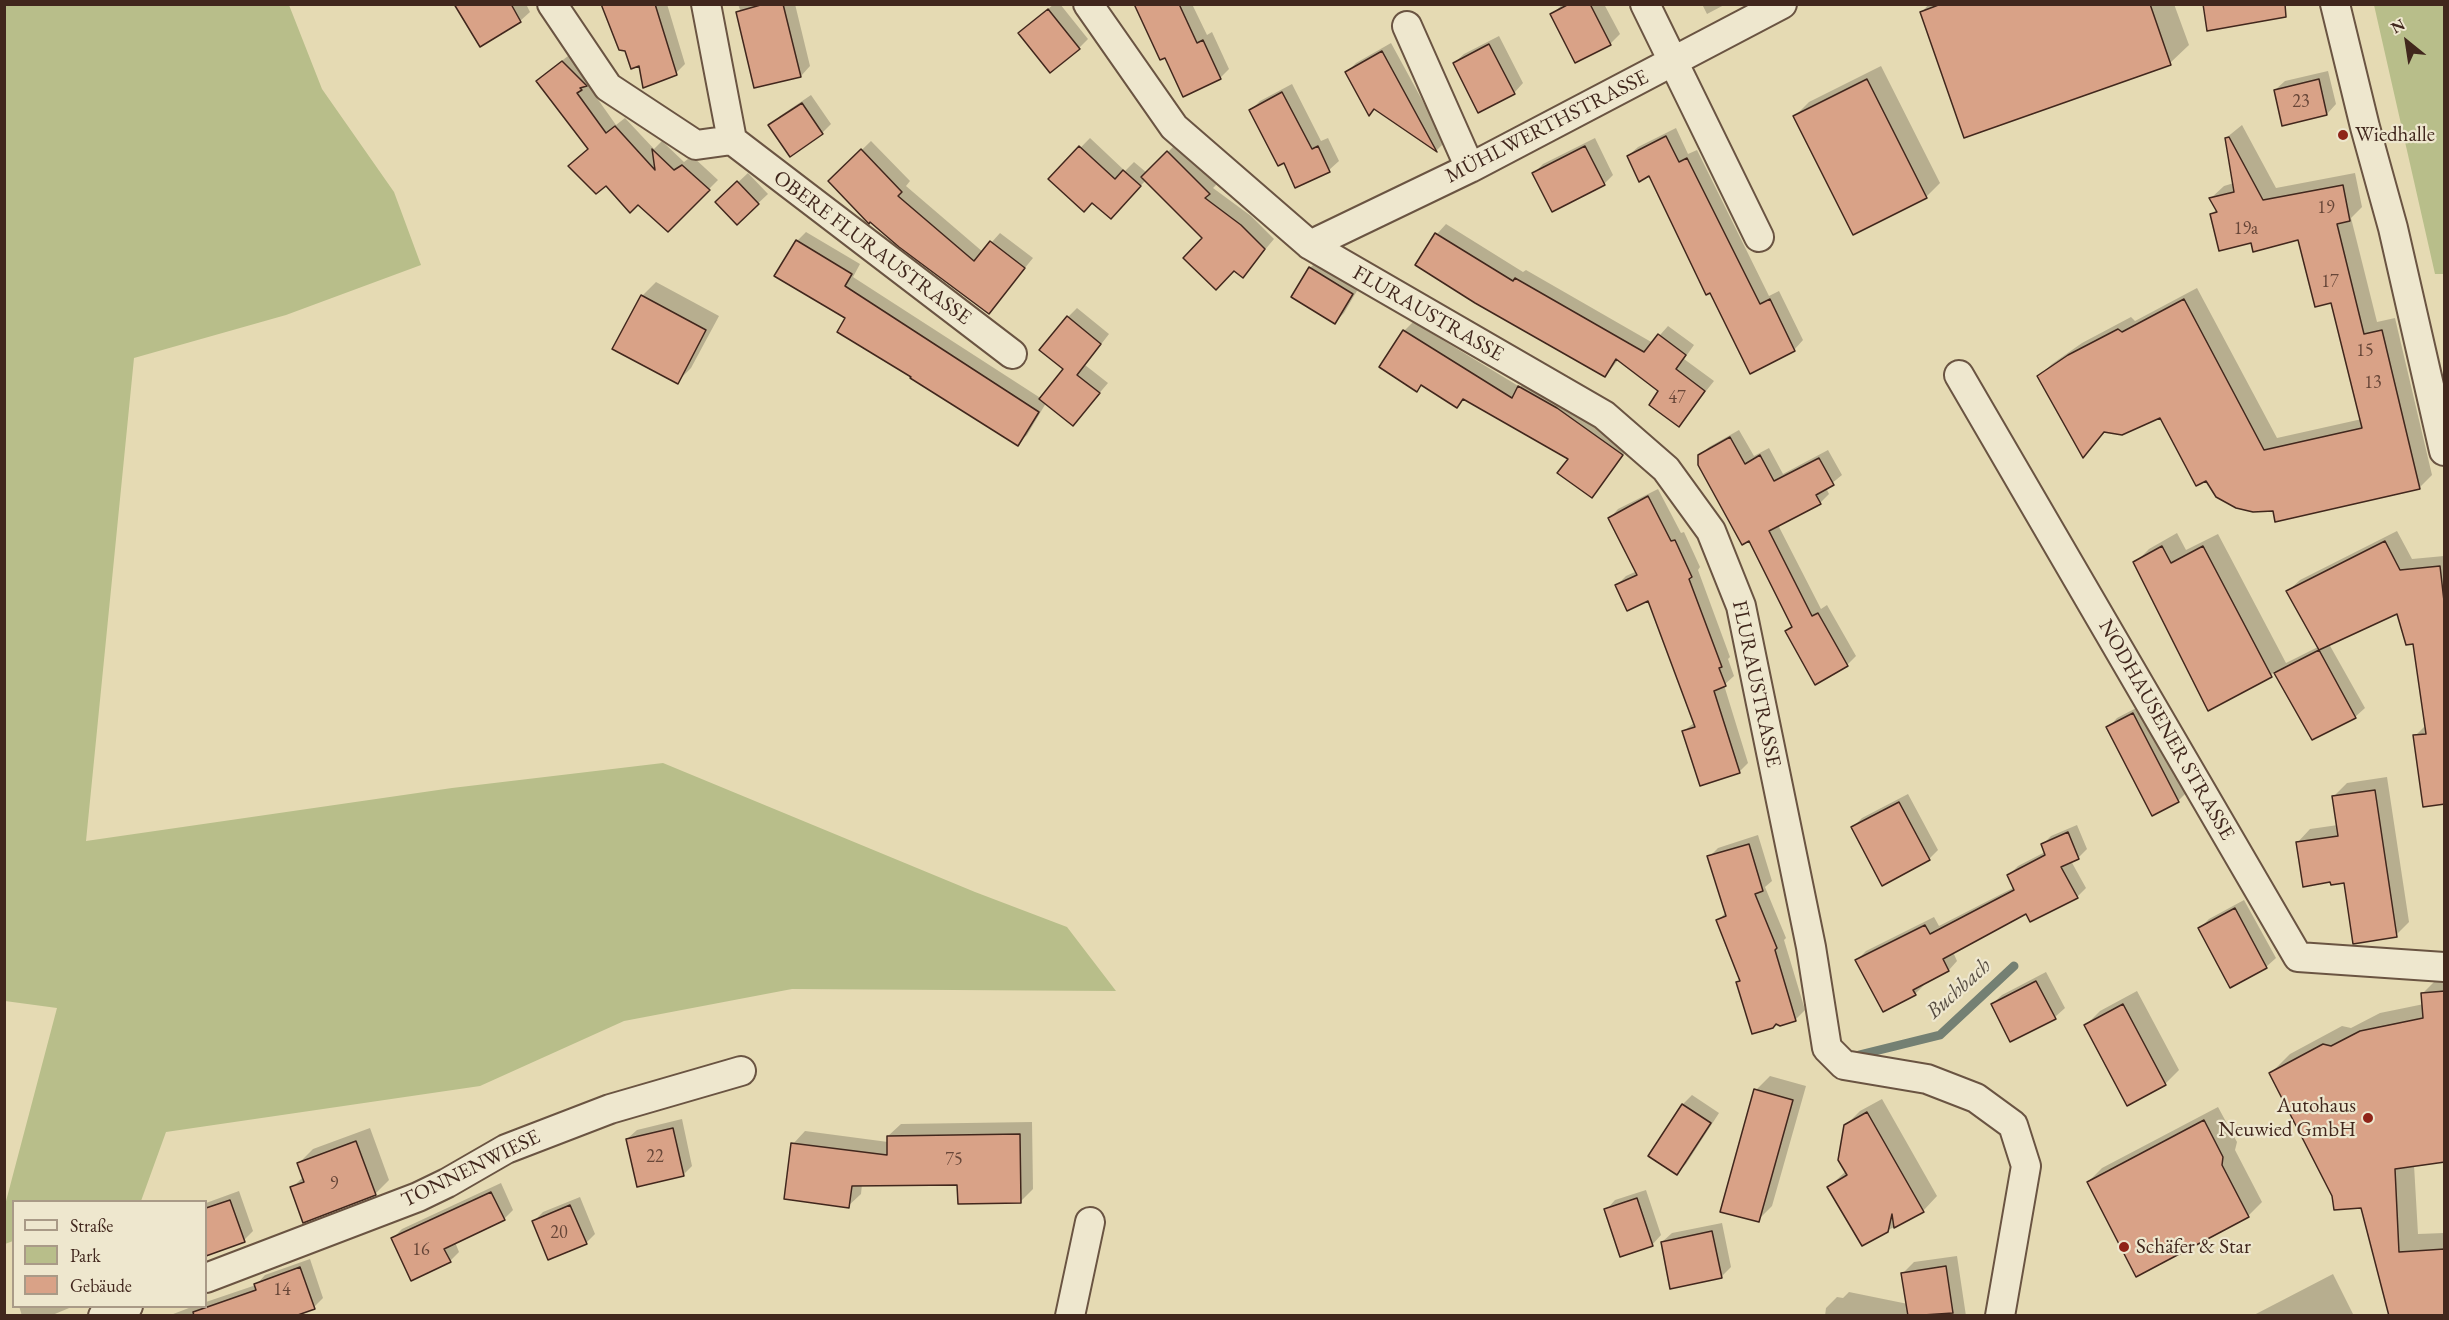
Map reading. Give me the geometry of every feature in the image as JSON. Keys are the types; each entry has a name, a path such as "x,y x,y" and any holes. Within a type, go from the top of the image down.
{"street":[{"path":"552,4 608,87 696,145 732,140 705,4"},
{"name":"FLURAUSTRASSE","path":"1088,4 1174,127 1310,245 1605,415 1666,469 1711,531 1741,606 1811,947 1827,1048 1844,1065 1927,1079 1976,1098 2013,1125 2026,1166 2001,1316"},
{"path":"1645,4 1759,237"},
{"name":"MÜHLWERTHSTRASSE","path":"1310,245 1470,168 1782,4"},
{"path":"2335,4 2393,228 2445,451"},
{"path":"1407,26 1470,168"},
{"name":"OBERE FLURAUSTRASSE","path":"732,140 1012,354"},
{"name":"NODHAUSENER STRASSE","path":"1959,375 2298,957 2445,967"},
{"name":"TONNENWIESE","path":"207,1278 417,1197 516,1145 610,1109 741,1071"},
{"path":"1070,1316 1090,1222"},
{"path":"103,1316 123,1308"}],"green space":[{"path":"5,4 289,5 322,89 394,192 421,265 286,315 134,358 86,841 452,788 663,763 975,892 1067,927 1116,991 792,989 624,1021 480,1086 166,1132 141,1200 12,1200 12,1241 5,1244 5,1205 57,1008 5,1001"},
{"path":"2374,5 2444,5 2444,274 2435,274"}],"building":[{"path":"454,4 511,4 521,22 480,47"},
{"path":"601,4 655,4 677,75 643,88 639,66 631,69 625,51 619,50"},
{"path":"764,4 783,4 801,77 754,88 736,12"},
{"path":"1134,4 1179,4 1197,43 1203,40 1221,79 1183,97 1165,58 1160,60"},
{"path":"1569,4 1590,4 1611,45 1575,63 1550,14"},
{"path":"1941,4 2150,4 2171,65 1964,138 1920,12"},
{"path":"2203,4 2285,4 2286,17 2207,31"},
{"path":"1048,9 1080,49 1050,73 1018,33"},
{"path":"1489,44 1515,94 1478,113 1453,63"},
{"path":"1382,51 1437,152 1374,109 1369,116 1345,72"},
{"path":"562,61 587,86 580,88 582,90 577,93 606,133 615,126 655,170 652,149 674,170 682,165 710,190 668,232 638,205 630,213 606,186 596,194 568,166 588,149 536,81"},
{"path":"1867,79 1927,198 1853,235 1793,116"},
{"path":"2319,79 2327,115 2282,126 2274,90"},
{"path":"1282,92 1312,149 1318,146 1330,172 1295,188 1284,163 1278,166 1249,110"},
{"path":"802,103 823,134 790,157 768,125"},
{"path":"1666,136 1679,162 1687,158 1760,304 1770,299 1795,351 1750,374 1710,293 1706,295 1649,176 1639,182 1627,156"},
{"path":"2229,137 2263,200 2343,185 2350,221 2337,224 2364,334 2382,330 2420,489 2275,522 2273,511 2253,512 2236,508 2216,497 2206,481 2196,486 2160,418 2122,435 2104,432 2083,458 2037,376 2068,355 2118,329 2122,332 2184,299 2264,450 2362,428 2331,303 2315,307 2298,240 2253,252 2251,243 2219,251 2210,214 2217,212 2209,198 2234,192 2225,138"},
{"path":"1079,146 1115,179 1123,170 1141,186 1111,219 1092,203 1084,212 1048,179"},
{"path":"1585,146 1605,185 1552,212 1532,173"},
{"path":"861,149 902,192 898,196 974,261 990,241 1025,268 989,314 899,247 870,222 869,224 828,181"},
{"path":"1167,151 1210,194 1205,198 1241,225 1265,249 1243,278 1234,271 1216,290 1183,258 1202,238 1141,177"},
{"path":"737,181 759,204 737,225 715,202"},
{"path":"1435,233 1513,281 1515,278 1644,352 1658,334 1686,355 1676,369 1705,391 1679,427 1649,405 1658,391 1616,359 1605,377 1475,303 1415,265"},
{"path":"796,240 852,274 845,286 1039,412 1018,446 837,332 845,318 774,276"},
{"path":"1309,267 1353,294 1335,324 1291,297"},
{"path":"641,295 706,330 678,384 612,349"},
{"path":"1067,316 1101,344 1077,375 1100,393 1073,426 1039,399 1063,369 1039,350"},
{"path":"1403,330 1512,398 1518,386 1557,408 1623,455 1592,498 1557,473 1568,459 1463,399 1457,408 1421,385 1417,392 1379,367"},
{"path":"1730,437 1745,464 1760,455 1774,481 1819,458 1834,485 1816,495 1821,504 1769,531 1812,616 1818,613 1848,666 1815,685 1785,631 1792,627 1749,541 1742,545 1698,465 1698,455"},
{"path":"1648,496 1671,541 1675,540 1692,577 1689,579 1722,667 1719,668 1726,686 1714,691 1740,773 1700,786 1682,731 1695,727 1648,601 1627,611 1615,585 1637,575 1608,518"},
{"path":"2385,541 2400,570 2440,566 2445,610 2445,804 2423,807 2413,735 2426,734 2413,644 2406,645 2397,614 2319,650 2286,591"},
{"path":"2162,546 2171,563 2203,546 2272,677 2208,711 2133,562"},
{"path":"2319,650 2356,718 2312,740 2274,673"},
{"path":"2133,713 2179,802 2152,816 2106,727"},
{"path":"2375,790 2397,937 2353,944 2344,883 2331,885 2330,882 2303,887 2296,842 2338,836 2332,796"},
{"path":"1899,802 1930,860 1882,886 1851,827"},
{"path":"2068,832 2079,859 2061,867 2078,898 2030,922 2026,914 1943,959 1949,971 1913,990 1916,995 1883,1012 1855,960 1925,925 1930,934 2014,890 2007,875 2045,855 2041,844"},
{"path":"1749,844 1763,891 1755,894 1777,948 1775,950 1796,1021 1780,1026 1776,1024 1773,1028 1752,1034 1736,982 1740,981 1716,920 1726,916 1707,856"},
{"path":"2235,908 2267,968 2230,988 2198,928"},
{"path":"2036,981 2056,1019 2010,1042 1991,1004"},
{"name":"Autohaus Neuwied GmbH","path":"2445,991 2445,1162 2395,1169 2399,1252 2445,1249 2445,1316 2389,1316 2361,1208 2334,1210 2332,1196 2269,1073 2323,1044 2331,1046 2360,1031 2423,1018 2421,993"},
{"path":"2123,1004 2166,1085 2127,1106 2084,1025"},
{"path":"1754,1089 1793,1100 1759,1222 1720,1212"},
{"path":"1682,1104 1711,1123 1677,1175 1648,1156"},
{"path":"1867,1112 1924,1212 1894,1228 1892,1214 1888,1232 1862,1246 1827,1187 1847,1175 1838,1160 1844,1125"},
{"path":"2204,1120 2223,1157 2222,1165 2249,1217 2136,1277 2087,1182"},
{"path":"673,1128 684,1176 637,1187 626,1139"},
{"path":"1020,1134 1021,1203 958,1204 957,1185 852,1186 849,1208 784,1199 791,1143 887,1155 887,1136"},
{"path":"356,1141 376,1195 303,1223 290,1187 304,1182 297,1163"},
{"path":"491,1192 505,1220 444,1249 451,1262 411,1281 391,1238"},
{"path":"1637,1198 1653,1246 1620,1257 1604,1209"},
{"path":"230,1200 245,1242 207,1256 207,1208"},
{"path":"570,1205 587,1244 548,1260 532,1221"},
{"path":"1712,1231 1722,1278 1670,1289 1661,1242"},
{"path":"1946,1266 1953,1313 1908,1316 1901,1273"},
{"path":"300,1267 315,1309 295,1316 194,1316 193,1312 256,1290 254,1284"}],"waterway":[{"name":"Buchbach","path":"1859,1055 1940,1035 2014,966"}],"place":[{"name":"Wiedhalle","path":"2343,135"},
{"name":"Autohaus Neuwied GmbH","path":"2368,1118"},
{"name":"Schäfer & Star","path":"2124,1247"}]}
